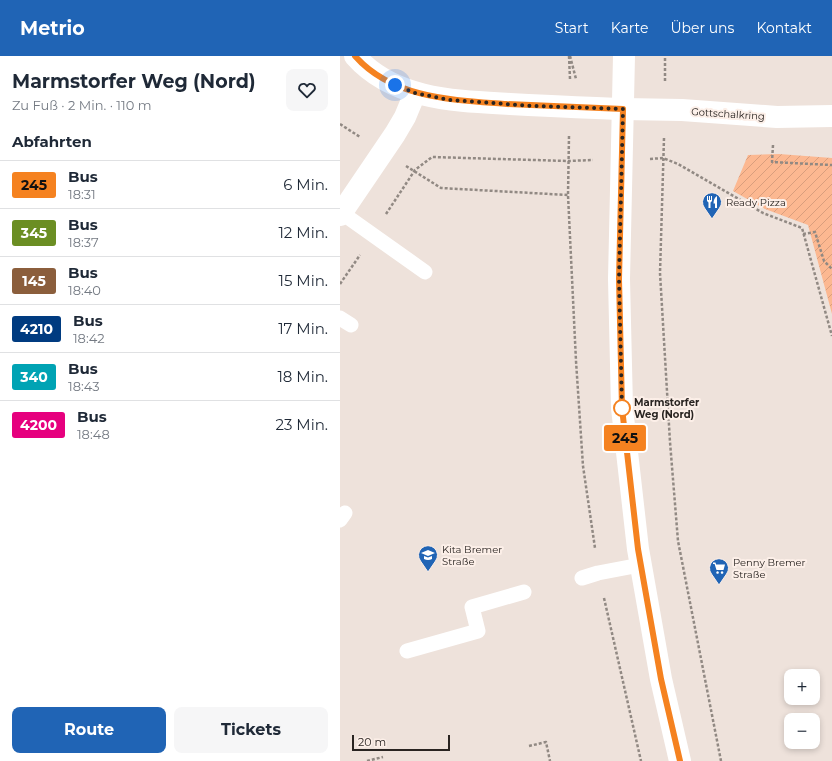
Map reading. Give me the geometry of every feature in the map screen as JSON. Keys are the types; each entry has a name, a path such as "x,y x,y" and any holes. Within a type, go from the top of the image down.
{"main road":[{"name":"Gottschalkring","path":"355,56 376,74 395,85 415,93 450,100 534,106 664,110 777,117 832,116"},
{"path":"624,56 619,279 622,408 640,565 661,679 680,761"},
{"path":"341,214 405,118 415,93"}],"lane":[{"path":"341,214 425,272"},
{"path":"582,578 598,573 640,565"},
{"path":"407,651 478,631 472,607 524,592"}],"path":[{"path":"664,110 660,272 670,442 678,541 721,761"},
{"path":"777,117 772,162 832,165"},
{"path":"568,195 441,188 415,170 432,157 568,161 568,195 576,361 583,466 598,573 641,761"},
{"path":"663,158 678,164 763,214 802,228 832,336"},
{"path":"803,234 815,232 824,261 832,269"},
{"path":"530,746 546,742 550,761"},
{"path":"367,761 382,758"}],"shaded area":[{"path":"779,154 832,158 832,314 808,225 765,209 733,191 748,155"}],"bus line":[{"name":"245","path":"355,56 376,74 395,85 427,96 450,100 534,106 623,109 619,279 622,408 638,549 661,679 680,761"}],"place":[{"name":"Ready Pizza","path":"712,219"},
{"name":"Marmstorfer Weg (Nord)","path":"622,408"},
{"name":"Kita Bremer Straße","path":"428,572"},
{"name":"Penny Bremer Straße","path":"719,585"}],"route":[{"path":"395,85 415,93 450,100 534,106 623,109 619,279 622,408"}]}
